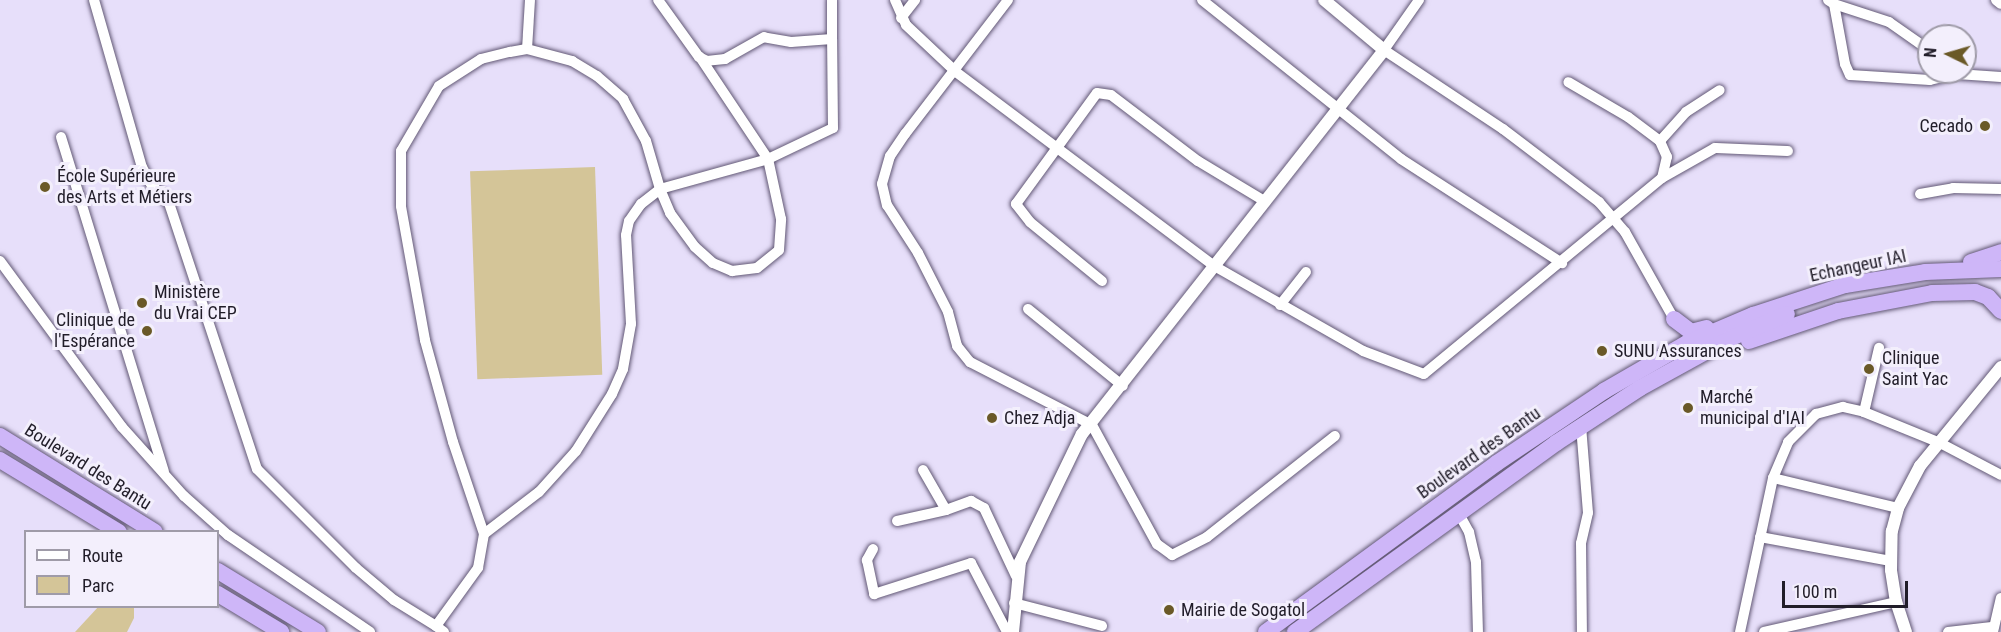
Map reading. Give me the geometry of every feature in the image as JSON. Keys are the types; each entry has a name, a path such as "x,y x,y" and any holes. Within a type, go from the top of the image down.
{"highway":[{"path":"1727,328 1783,295 1850,276 1967,263 2001,252"},
{"path":"1967,263 2001,267"},
{"name":"Echangeur IAI","path":"1727,328 1845,285 1933,271 2001,267"},
{"name":"Echangeur IAI","path":"1727,328 1876,288 1963,277 2001,277"},
{"path":"1640,388 1728,349 1838,310 1906,297 2001,291"},
{"path":"1975,292 1988,297 2001,311"},
{"path":"1674,319 1681,328 1701,334"},
{"name":"Boulevard des Bantu","path":"1266,632 1526,443 1604,390 1701,334 1727,328"},
{"name":"Boulevard des Bantu","path":"1295,632 1581,426 1727,328"},
{"name":"Boulevard des Bantu","path":"0,436 153,530"},
{"path":"0,460 117,530"},
{"path":"219,572 318,632"},
{"path":"219,595 281,632"}],"street":[{"path":"94,0 142,167 151,184 169,203 257,469 356,568 394,600 440,629 478,568 484,534 453,442 425,340 405,238 401,151 439,86 480,59 527,50 572,61 597,76 623,99 646,141 660,189 674,219 703,255 732,271 757,268 774,255 782,241 779,199 768,159 658,0"},
{"path":"527,50 530,0"},
{"path":"484,534 539,492 601,416 623,369 631,324 626,235 629,221 641,204 660,189 768,159 833,128 832,0"},
{"path":"895,0 901,18 956,72 1055,149 1216,267 1363,351 1424,374 1562,263 1662,178 1715,148 1788,151"},
{"path":"901,18 915,0"},
{"path":"1008,0 956,72 890,156 882,184 887,205 918,253 948,312 957,346 970,362 1092,425 1157,544 1172,555 1207,537 1335,436"},
{"path":"1202,0 1338,112 1401,159 1562,263"},
{"path":"1324,0 1384,50 1503,129 1615,217 1674,319"},
{"path":"1013,632 1016,576 1040,515 1072,451 1338,112 1419,0"},
{"path":"1996,0 2001,4"},
{"path":"1831,2 1889,22 1917,42"},
{"path":"1831,2 1845,64 1850,75 1917,79"},
{"path":"699,57 713,62 725,59 764,38 791,42 832,39"},
{"path":"1977,75 2001,77"},
{"path":"1568,82 1628,117 1660,141 1667,157 1662,178"},
{"path":"1660,141 1686,112 1720,90"},
{"path":"1102,281 1016,208 1019,195 1097,93 1106,92 1198,161 1266,202"},
{"path":"61,137 166,478"},
{"path":"1920,194 1953,188 2001,189"},
{"path":"0,261 138,446 166,478 223,531 370,632"},
{"path":"1280,304 1306,272"},
{"path":"1028,309 1123,386"},
{"path":"1864,412 1879,348"},
{"path":"1906,632 1896,603 1891,561 1898,508 1911,479 2001,367"},
{"path":"1743,631 1773,478 1788,442 1816,414 1843,407 1864,412 1940,442 2001,475"},
{"path":"1581,426 1588,513 1581,543 1582,632"},
{"path":"138,446 146,444 154,433"},
{"path":"923,470 946,510"},
{"path":"1773,478 1898,508"},
{"path":"897,521 946,510 971,501 979,503 1016,576"},
{"path":"1459,514 1469,532 1476,562 1478,632"},
{"path":"1760,537 1891,561"},
{"path":"873,549 867,560 874,594 971,563 1007,632"},
{"path":"1948,632 1993,630 2001,598"},
{"path":"1014,603 1102,626"},
{"path":"1764,632 1896,603"}],"green space":[{"path":"595,167 602,375 477,379 470,171"},
{"path":"97,608 134,608 134,618 127,632 75,632"}],"place":[{"name":"Cecado","path":"1985,126"},
{"name":"École Supérieure des Arts et Métiers","path":"45,187"},
{"name":"Ministère du Vrai CEP","path":"142,303"},
{"name":"Clinique de l'Espérance","path":"147,331"},
{"name":"SUNU Assurances","path":"1602,351"},
{"name":"Clinique Saint Yac","path":"1869,369"},
{"name":"Marché municipal d'IAI","path":"1688,408"},
{"name":"Chez Adja","path":"992,418"},
{"name":"Mairie de Sogatol","path":"1169,610"}]}
